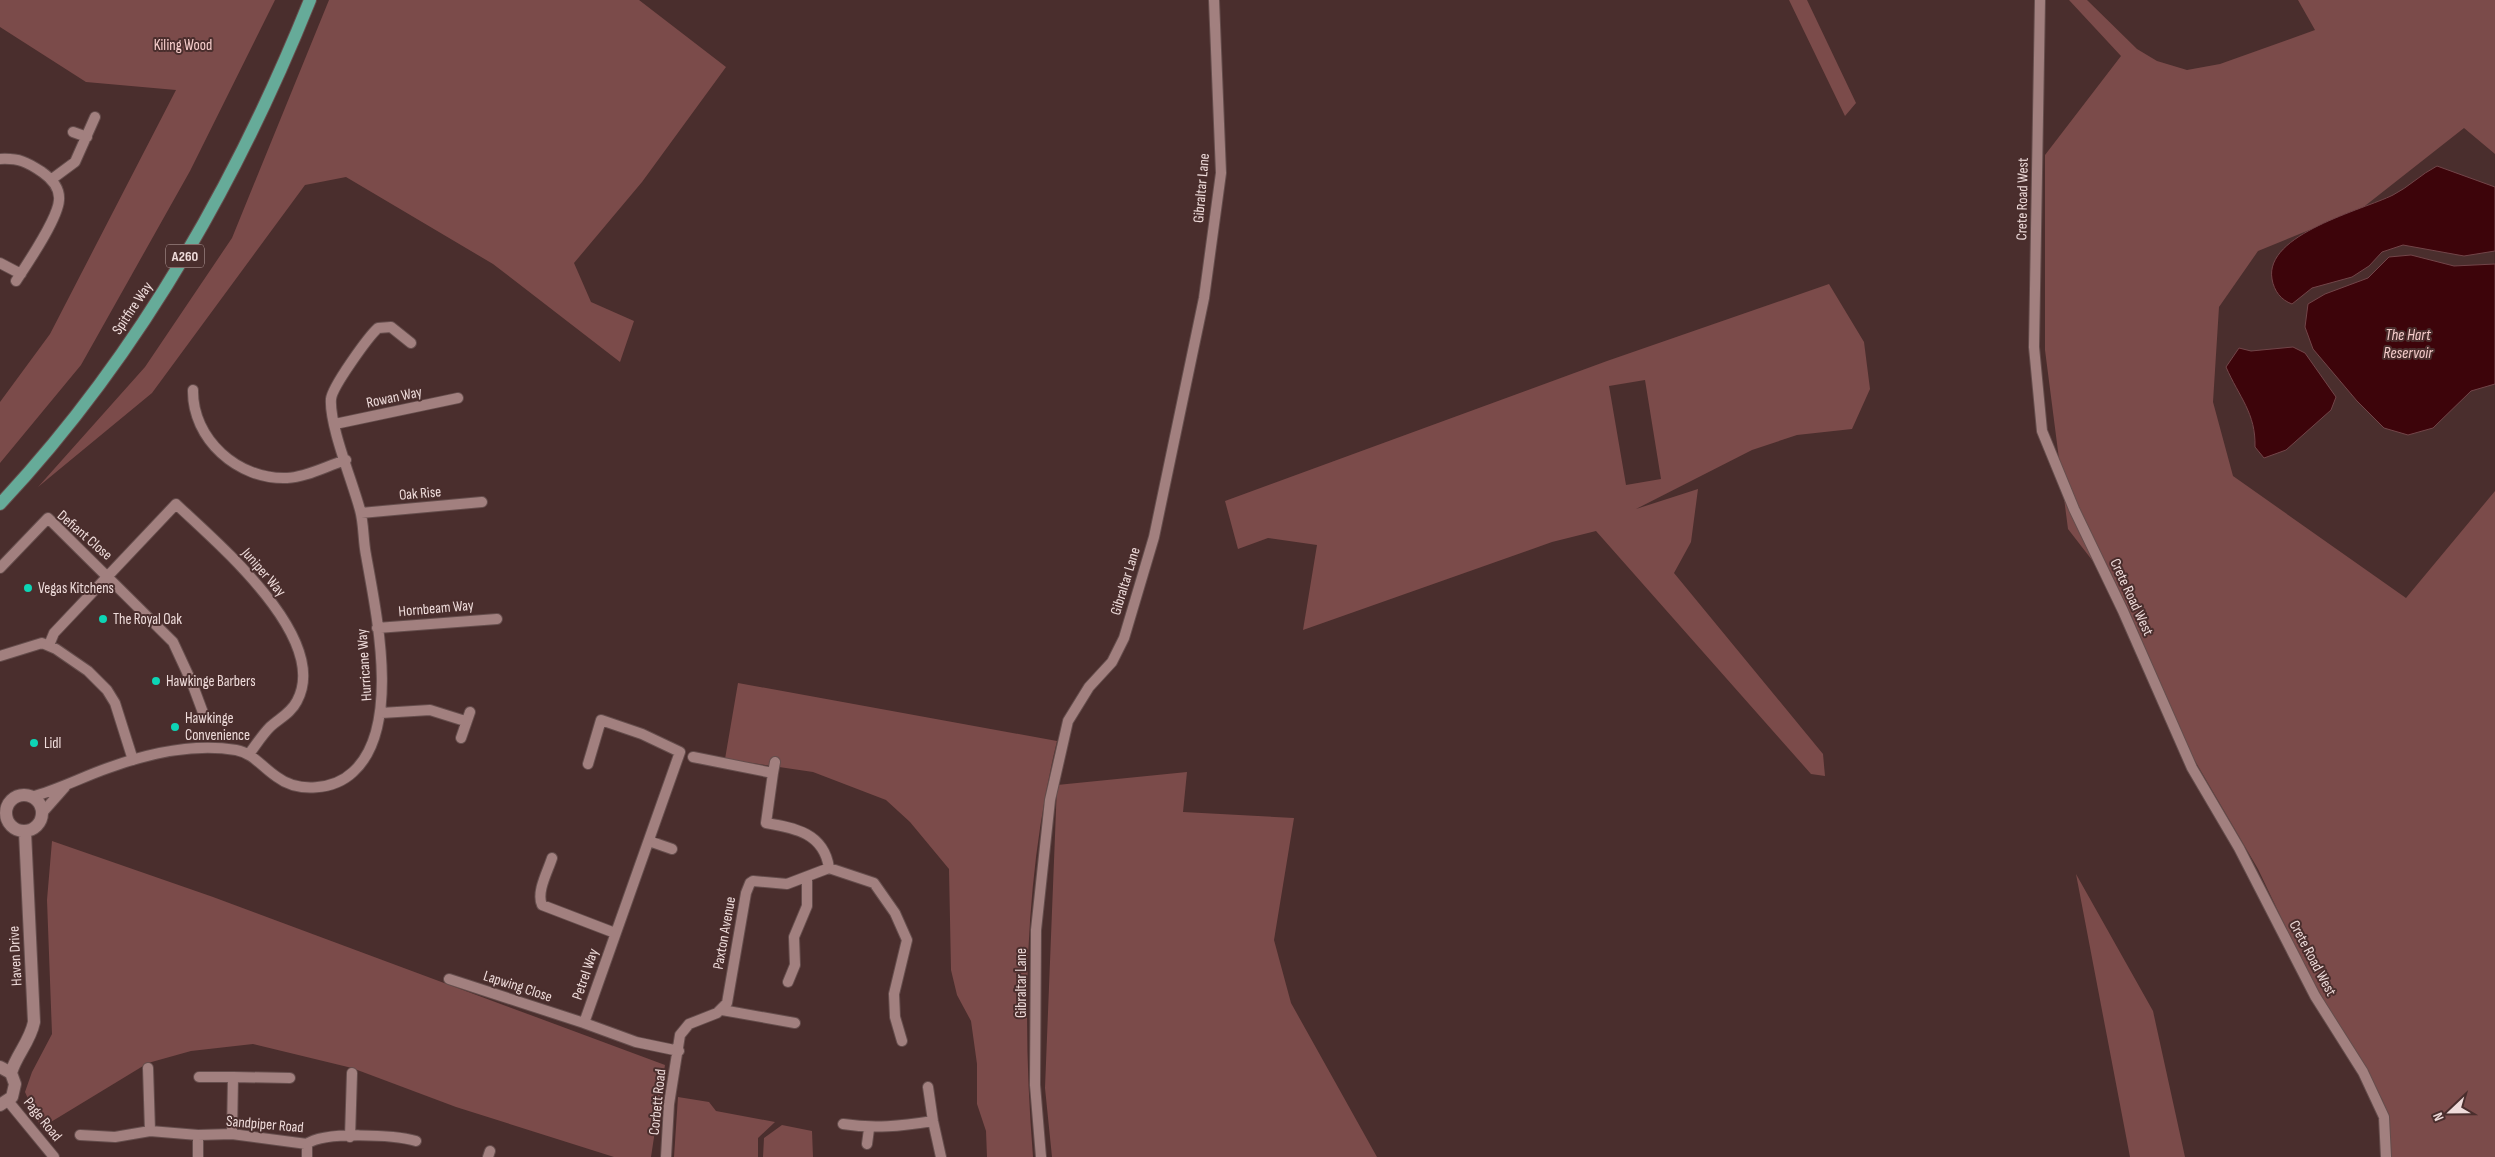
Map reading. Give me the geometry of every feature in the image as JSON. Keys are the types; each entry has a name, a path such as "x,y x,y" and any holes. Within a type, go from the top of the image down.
{"main road":[{"name":"Spitfire Way","path":"0,504 53,443 100,383 156,303 246,148 282,71 310,0"}],"street":[{"name":"Gibraltar Lane","path":"1041,1157 1035,1085 1036,930 1050,800 1068,721 1089,687 1112,662 1124,638 1154,537 1200,317 1221,173 1214,0"},
{"name":"Crete Road West","path":"2040,0 2034,347 2042,431 2074,510 2123,610 2192,768 2239,848 2315,996 2363,1072 2384,1117 2386,1157"},
{"path":"52,179 75,162 95,117"},
{"path":"73,132 87,137"},
{"path":"0,160 15,158 32,165 52,179 59,198 55,215 18,278 0,263"},
{"name":"Hurricane Way","path":"31,797 66,787 107,768 181,749 226,749 249,754 278,778 288,783 309,787 328,785 352,773 364,759 381,713 382,692 377,628 361,513 335,424 332,407 333,391 375,330 381,327 391,328 411,342"},
{"path":"193,390 193,409 205,435 224,456 243,467 268,476 286,478 304,475 346,460"},
{"name":"Rowan Way","path":"335,424 458,398"},
{"name":"Oak Rise","path":"361,513 482,502"},
{"name":"Juniper Way","path":"109,576 176,504 223,549 266,596 291,631 302,666 303,682 292,708 265,732 249,754"},
{"name":"Defiant Close","path":"0,568 48,518 109,576 173,642 192,682 205,718"},
{"name":"Defiant Close","path":"50,645 54,634 109,576"},
{"name":"Hornbeam Way","path":"377,628 497,619"},
{"path":"0,656 36,644 50,645 88,672 107,690 115,703 133,760"},
{"path":"381,713 430,710 468,717 461,738"},
{"name":"Petrel Way","path":"588,764 601,720 642,734 680,752 584,1023 636,1042 679,1052"},
{"path":"693,757 772,773"},
{"path":"775,762 766,823 802,831 825,853 829,868 874,883 885,898 905,934 907,945 895,987 893,1003 894,1018 902,1041"},
{"name":"Hurricane Way","path":"42,813 66,787"},
{"path":"21,795 31,797 39,803 42,813 38,824 25,832 19,831 9,824 3,807 15,797 21,795"},
{"name":"Haven Drive","path":"4,1103 15,1091 15,1084 5,1070 14,1063 29,1040 34,1022 25,832"},
{"path":"649,841 672,849"},
{"path":"552,858 541,891 540,900 542,906 615,933"},
{"name":"Paxton Avenue","path":"722,1010 727,1003 742,909 748,885 757,880 787,884 807,878 829,868"},
{"path":"788,982 795,965 794,937 806,914 807,878"},
{"name":"Lapwing Close","path":"449,979 473,983 584,1023"},
{"path":"679,1052 680,1035 689,1024 722,1010 795,1023"},
{"name":"Corbett Road","path":"666,1157 669,1104 679,1052"},
{"path":"148,1068 150,1132"},
{"path":"350,1137 352,1073"},
{"path":"200,1077 290,1078"},
{"path":"232,1134 234,1077"},
{"path":"928,1087 940,1157"},
{"name":"Page Road","path":"4,1103 54,1157"},
{"path":"843,1124 868,1128 896,1127 933,1121"},
{"path":"867,1144 868,1128"},
{"name":"Sandpiper Road","path":"80,1135 115,1136 150,1132 198,1135 232,1134 307,1144 320,1138 350,1137 416,1141"},
{"path":"198,1135 198,1157"},
{"path":"307,1144 308,1157"}],"green space":[{"name":"Kiling Wood","path":"0,0 275,0 190,171 81,365 0,463 0,402 50,334 176,90 86,82 0,27"},
{"path":"329,0 639,0 726,67 642,182 574,263 591,302 634,321 620,362 493,264 346,177 305,185 152,393 38,487 145,367 232,238"},
{"path":"1789,0 1807,0 1856,103 1845,116"},
{"path":"2069,0 2087,0 2137,49 2157,61 2187,70 2220,64 2315,30 2298,0 2495,0 2495,154 2464,128 2361,209 2258,251 2219,307 2213,402 2233,476 2406,598 2495,491 2495,1157 2390,1157 2390,1124 2382,1099 2317,993 2258,869 2191,754 2126,604 2068,529 2045,350 2045,155 2121,56"},
{"path":"1829,284 1864,342 1870,389 1852,429 1797,435 1752,450 1636,509 1698,489 1691,542 1674,573 1823,754 1825,776 1811,774 1596,531 1552,542 1303,630 1317,545 1268,538 1238,549 1225,501 1607,361","holes":["1645,380 1661,479 1626,485 1609,386"]},
{"path":"738,683 1057,741 1046,792 1038,844 1028,948 1027,1053 1033,1157 987,1157 986,1131 977,1104 977,1064 971,1021 957,995 951,970 949,869 910,822 886,800 813,772 725,759"},
{"path":"1187,772 1183,812 1294,818 1274,940 1291,1003 1377,1157 1052,1157 1045,1088 1057,785"},
{"path":"52,841 213,897 665,1065 651,1157 614,1157 456,1107 352,1068 253,1044 191,1051 148,1063 41,1128 25,1092 32,1072 52,1034 47,900"},
{"path":"2076,874 2153,1011 2185,1157 2130,1157"},
{"path":"678,1097 709,1102 716,1111 775,1122 758,1138 758,1157 674,1157"},
{"path":"782,1125 812,1131 813,1157 763,1157 764,1138"}],"water":[{"path":"2437,166 2495,187 2495,251 2464,256 2403,245 2382,252 2369,266 2352,277 2312,288 2292,304 2279,294 2274,287 2272,279 2274,263 2283,249 2318,226 2393,195"},
{"name":"The Hart Reservoir","path":"2411,255 2454,266 2495,264 2495,384 2471,391 2433,428 2408,435 2384,428 2357,401 2313,349 2305,327 2308,304 2325,294 2368,278 2389,257"},
{"path":"2293,347 2305,353 2336,397 2331,410 2286,450 2264,458 2255,447 2255,435 2250,415 2226,367 2239,348 2251,351"}],"place":[{"name":"Vegas Kitchens","path":"28,588"},
{"name":"The Royal Oak","path":"103,619"},
{"name":"Hawkinge Barbers","path":"156,681"},
{"name":"Hawkinge Convenience","path":"175,727"},
{"name":"Lidl","path":"34,743"}]}
